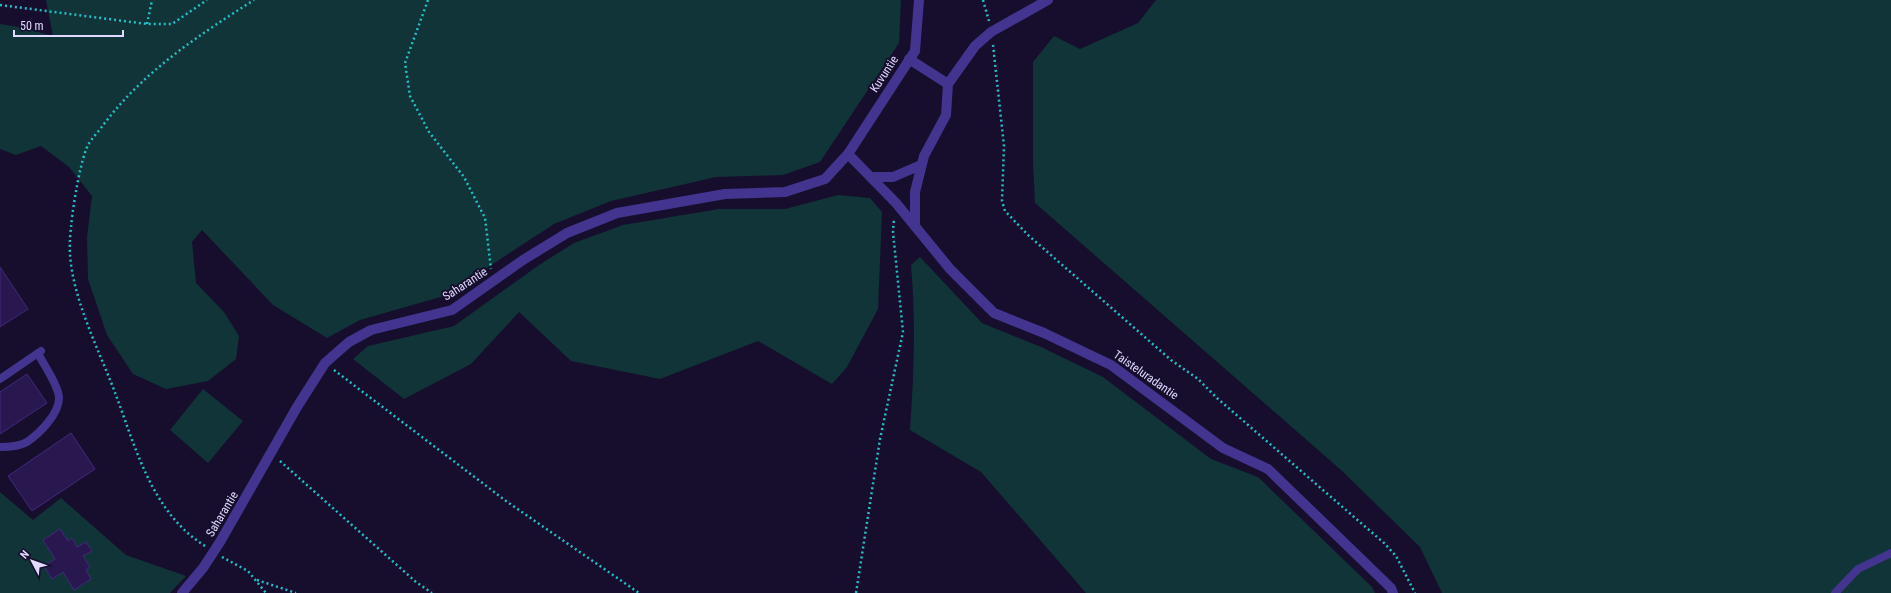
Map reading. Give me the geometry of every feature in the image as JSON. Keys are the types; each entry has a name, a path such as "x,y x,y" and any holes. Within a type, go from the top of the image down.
{"street":[{"name":"Kuvuntie","path":"848,154 915,51 919,0"},
{"path":"915,226 915,192 924,156 946,114 948,84 975,46 991,32 1048,0"},
{"path":"909,59 948,84"},
{"name":"Saharantie","path":"182,593 204,568 214,552 325,363 350,342 371,330 452,310 493,281 567,233 617,213 725,194 785,192 825,179 848,154"},
{"name":"Taisteluradantie","path":"848,154 896,203 950,269 994,313 1044,333 1111,365 1223,448 1268,469 1391,588 1393,593"},
{"path":"871,177 893,177 922,166"}],"lane":[{"path":"0,378 40,352 59,396 58,409 40,430 26,442 7,447 0,447"},
{"path":"1835,593 1858,569 1891,553"}],"path":[{"path":"147,24 152,0"},
{"path":"0,5 147,24 172,24 207,0"},
{"path":"254,0 204,32 158,68 120,102 88,145 78,188 70,253 85,319 109,374 138,457 152,485 169,514 195,540 248,571 257,580 266,593"},
{"path":"428,0 405,63 410,96 429,132 464,177 485,218 493,281"},
{"path":"983,0 991,32 1004,146 1002,201 1005,211 1028,235 1171,360 1198,379 1217,398 1384,543 1396,556 1415,593"},
{"path":"856,593 880,439 903,332 892,232 896,203"},
{"path":"325,363 506,501 639,593"},
{"path":"272,453 416,582 432,593"},
{"path":"257,580 296,593"}],"green space":[{"path":"46,0 901,0 899,43 820,162 783,175 716,177 611,201 554,224 444,296 360,320 327,338 273,305 202,230 192,242 196,283 224,312 239,336 236,359 208,381 166,389 133,374 107,335 88,279 87,237 92,196 69,167 41,146 16,155 0,149 0,24 19,27 53,36"},
{"path":"1156,0 1891,0 1891,593 1442,593 1420,547 1341,470 1035,203 1033,163 1033,62 1054,36 1080,49 1138,23"},
{"path":"838,195 870,198 882,212 878,309 847,367 832,384 758,341 660,379 571,361 519,312 471,364 404,399 353,359 368,346 454,326 539,265 574,243 623,225 719,209 785,209"},
{"path":"920,257 982,323 1041,347 1103,377 1211,459 1258,477 1372,587 1375,593 1086,593 981,472 910,430 914,348 914,307 911,265"},
{"path":"203,389 243,421 208,463 170,430"},
{"path":"0,492 33,520 61,498 126,555 186,576 170,593 0,593"}],"building":[{"path":"0,267 28,309 0,327"},
{"path":"27,374 47,403 0,434 0,392"},
{"path":"71,433 95,469 32,511 8,476"},
{"path":"60,529 68,541 72,538 77,547 86,542 92,551 83,556 90,567 86,570 91,579 74,590 63,572 52,579 44,566 55,559 43,540"}]}
